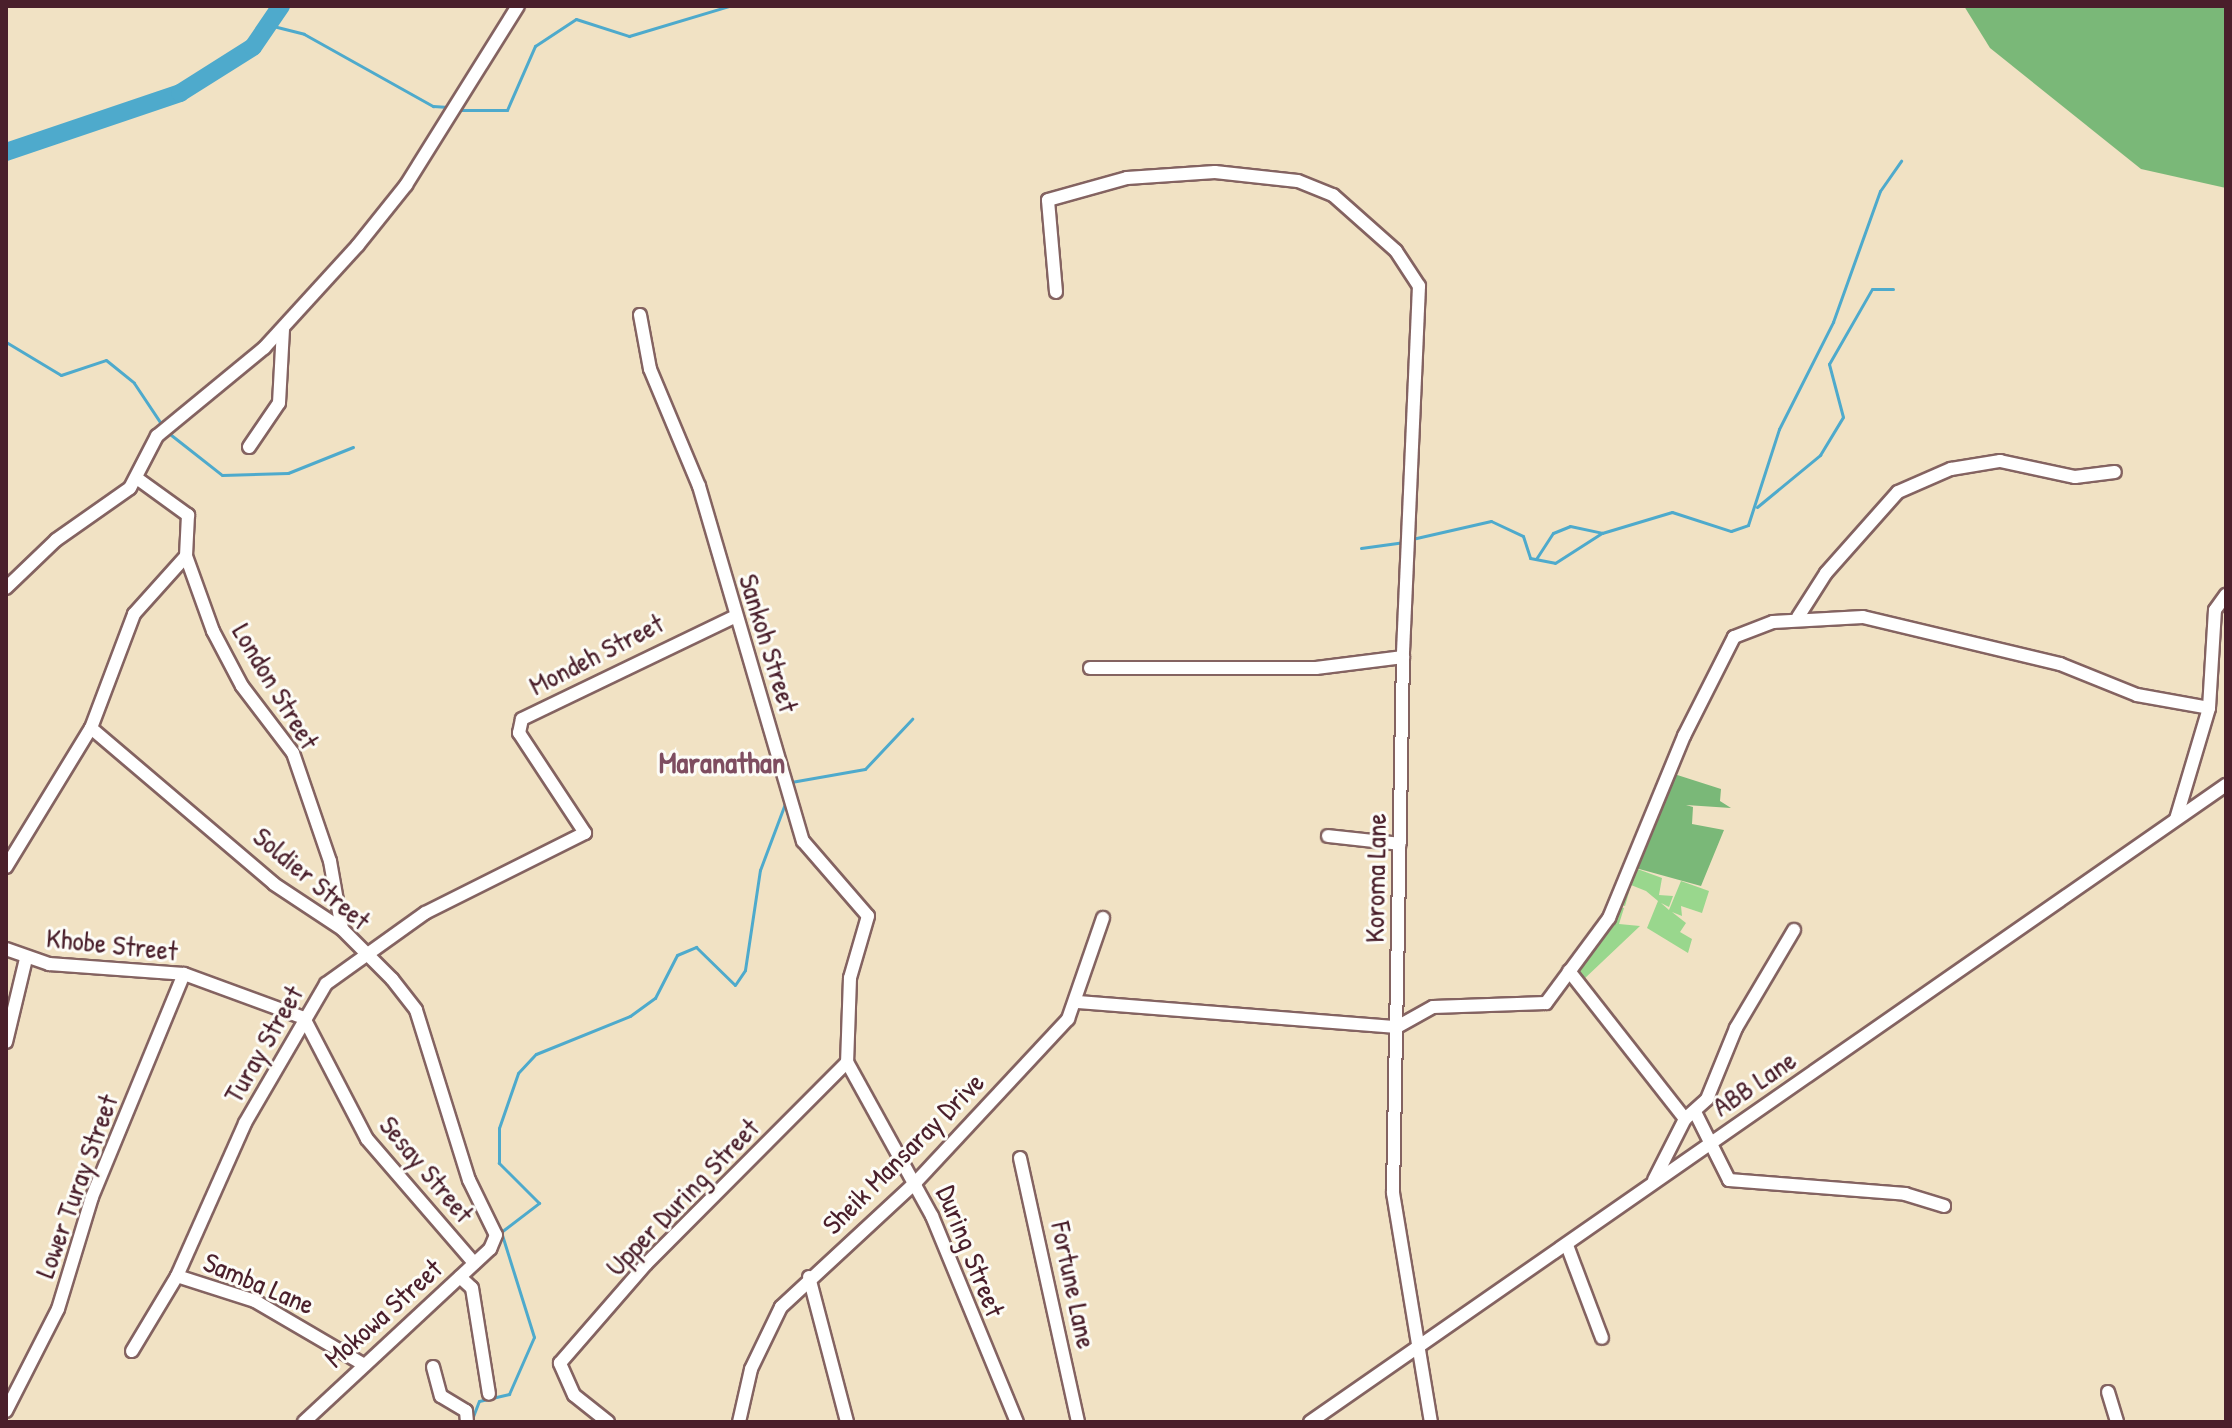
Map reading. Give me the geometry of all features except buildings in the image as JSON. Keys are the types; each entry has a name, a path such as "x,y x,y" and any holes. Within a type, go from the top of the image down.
{"street":[{"path":"6,588 138,479 157,436 283,329 400,194 518,6"},
{"name":"Koroma Lane","path":"1056,292 1048,200 1127,178 1215,172 1298,181 1333,195 1407,265 1419,286 1403,657 1393,1193 1431,1422"},
{"name":"Sankoh Street","path":"640,315 650,369 699,486 734,617 803,841 868,916 850,978 847,1062"},
{"path":"249,447 279,403 283,329"},
{"path":"1798,617 1826,573 1898,492 1987,462 2075,477 2115,472"},
{"name":"London Street","path":"138,479 188,515 186,556 223,655 293,753 330,861 342,929"},
{"path":"6,867 91,728 134,614 186,556"},
{"path":"2176,819 2209,708 2215,610 2226,595"},
{"name":"Mondeh Street","path":"583,837 584,824 519,733 522,719 734,617"},
{"path":"1078,1002 1397,1027 1433,1007 1546,1003 1609,918 1679,747 1734,637 1798,617 1863,617 2060,664 2137,695 2209,708"},
{"path":"1090,668 1316,668 1403,657"},
{"name":"Soldier Street","path":"91,728 185,801 274,884 342,929 416,1010 495,1240"},
{"name":"ABB Lane","path":"1310,1422 1568,1248 1710,1142 2226,785"},
{"path":"1328,836 1400,844"},
{"name":"Turay Street","path":"132,1351 177,1276 245,1123 326,984 363,953 425,913 583,837"},
{"name":"Sheik Mansaray Drive","path":"739,1422 767,1331 809,1277 916,1182 1078,1002 1103,918"},
{"path":"1652,1183 1794,930"},
{"name":"Khobe Street","path":"6,949 26,959 184,974 304,1018"},
{"path":"6,1042 26,959"},
{"path":"1569,971 1710,1142 1729,1180 1905,1194 1944,1206"},
{"name":"Lower Turay Street","path":"6,1411 58,1309 92,1197 184,974"},
{"name":"Sesay Street","path":"304,1018 367,1139 474,1263"},
{"name":"During Street","path":"847,1062 916,1182 1017,1422"},
{"name":"Upper During Street","path":"608,1422 574,1395 558,1370 654,1255 847,1062"},
{"name":"Fortune Lane","path":"1020,1158 1078,1422"},
{"name":"Mokowa Street","path":"304,1422 361,1363 460,1277 495,1240"},
{"path":"1568,1248 1602,1338"},
{"name":"Samba Lane","path":"177,1276 255,1301 361,1363"},
{"path":"460,1277 472,1288 489,1394"},
{"path":"809,1277 847,1422"},
{"path":"433,1367 441,1396 466,1411 467,1422"},
{"path":"2108,1392 2117,1422"}],"green space":[{"path":"1964,6 2226,6 2226,188 2141,169 1990,48"},
{"path":"1671,773 1721,789 1720,801 1731,808 1686,805 1693,807 1692,824 1724,830 1701,886 1632,867"},
{"path":"1632,867 1662,878 1659,895 1673,896 1669,907 1661,903 1669,910 1681,881 1709,891 1702,913 1681,906 1682,916 1672,912 1686,923 1680,932 1692,939 1688,953 1647,928 1658,901 1646,891 1631,885 1625,906 1618,904"},
{"path":"1617,906 1624,908 1619,924 1640,926 1583,980 1573,970"}],"waterway":[{"path":"6,152 180,93 253,47 281,6"},
{"path":"459,110 507,110 535,46 576,19 629,36 729,6"},
{"path":"269,25 304,34 433,106 448,107"},
{"path":"1412,539 1491,521 1523,536 1530,558 1555,563 1602,533 1672,512 1731,531 1748,525 1779,429 1833,322 1880,191 1901,161"},
{"path":"1757,507 1820,455 1843,417 1829,364 1872,289 1893,289"},
{"path":"6,342 61,375 106,360 134,383 162,425"},
{"path":"166,431 222,475 288,473 353,447"},
{"path":"1536,559 1553,533 1570,526 1602,533"},
{"path":"1361,548 1405,542"},
{"path":"791,782 865,769 912,719"},
{"path":"472,1419 479,1401 509,1394 534,1337 501,1232 539,1203 499,1163 499,1128 518,1073 536,1054 630,1016 655,998 677,955 696,947 735,985 745,970 760,870 786,801"}],"district":[{"name":"Maranathan","path":"722,762"}]}
